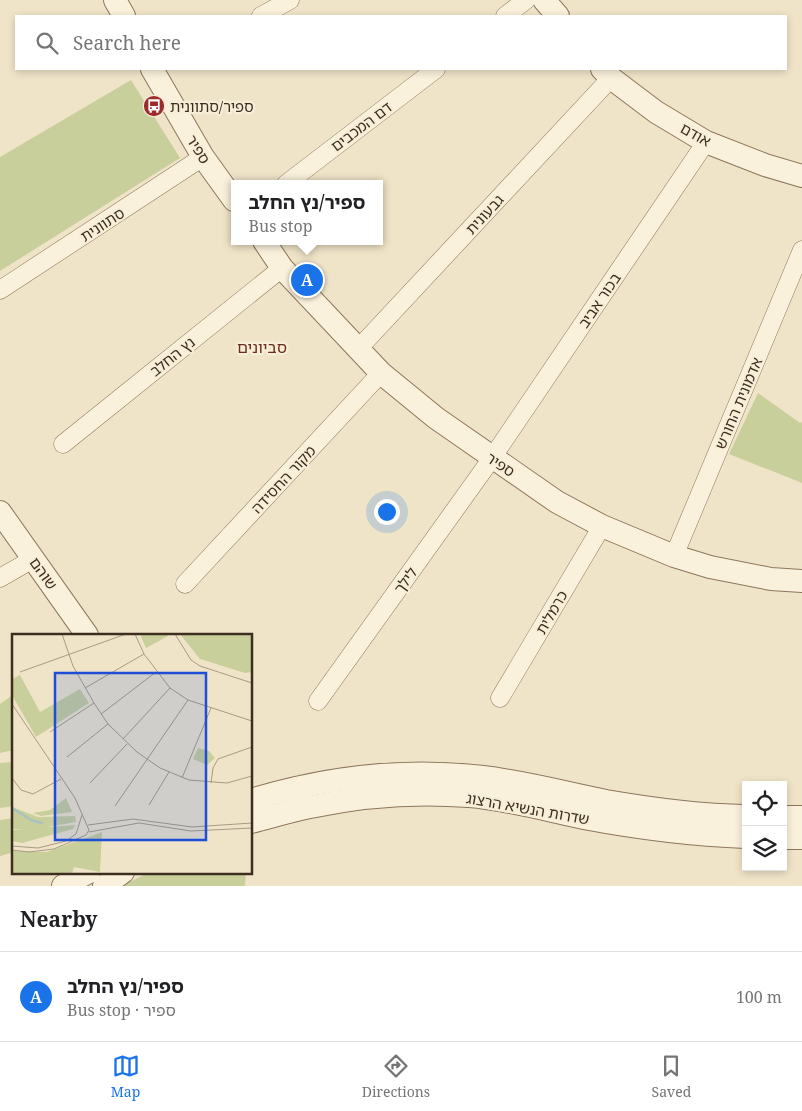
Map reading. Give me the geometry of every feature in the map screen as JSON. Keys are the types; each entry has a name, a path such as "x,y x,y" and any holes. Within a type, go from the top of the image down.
{"street":[{"path":"115,0 123,15"},
{"path":"263,15 290,0"},
{"path":"506,15 526,0"},
{"path":"544,0 557,15"},
{"name":"דם המכבים","path":"291,180 435,70"},
{"name":"ספיר","path":"159,71 204,157 231,196"},
{"name":"אודם","path":"607,74 656,112 706,142 766,165 802,176"},
{"name":"גבעונית","path":"358,349 607,74"},
{"name":"בכור אביב","path":"492,458 706,142"},
{"name":"סתוונית","path":"0,290 204,157"},
{"name":"ספיר","path":"267,245 282,268 381,373 436,418 557,502 602,526 674,556 710,567 771,579 802,581"},
{"name":"אדמונית החורש","path":"674,556 802,250"},
{"name":"נץ החלב","path":"63,444 282,268"},
{"name":"מקור החסידה","path":"185,584 381,373"},
{"name":"לילך","path":"318,701 492,458"},
{"name":"שוהם","path":"0,512 86,634"},
{"name":"כרמלית","path":"500,698 602,526"},
{"path":"0,578 33,559"},
{"name":"שדרות הנשיא הרצוג","path":"252,800 296,787 336,780 411,773 446,774 485,777 609,801 669,810 742,816"},
{"name":"שדרות הנשיא הרצוג","path":"252,822 311,807 341,802 380,797 445,794 503,800 594,820 668,832 742,837"},
{"path":"787,817 802,818"},
{"path":"787,838 802,838"},
{"path":"63,886 84,874"},
{"path":"104,886 120,874"}],"green space":[{"path":"131,80 180,158 0,271 0,157"},
{"path":"758,393 800,423 802,422 802,483 729,454"},
{"path":"12,695 12,750 0,753 0,704"},
{"path":"12,762 12,806 0,808 0,763"},
{"path":"12,818 12,853 0,856 0,820"},
{"path":"146,874 246,874 245,886 121,886"}],"place":[{"name":"ספיר/סתוונית","path":"154,106"},
{"name":"ספיר/נץ החלב","path":"307,280"}],"district":[{"name":"סביונים","path":"262,347"}]}
